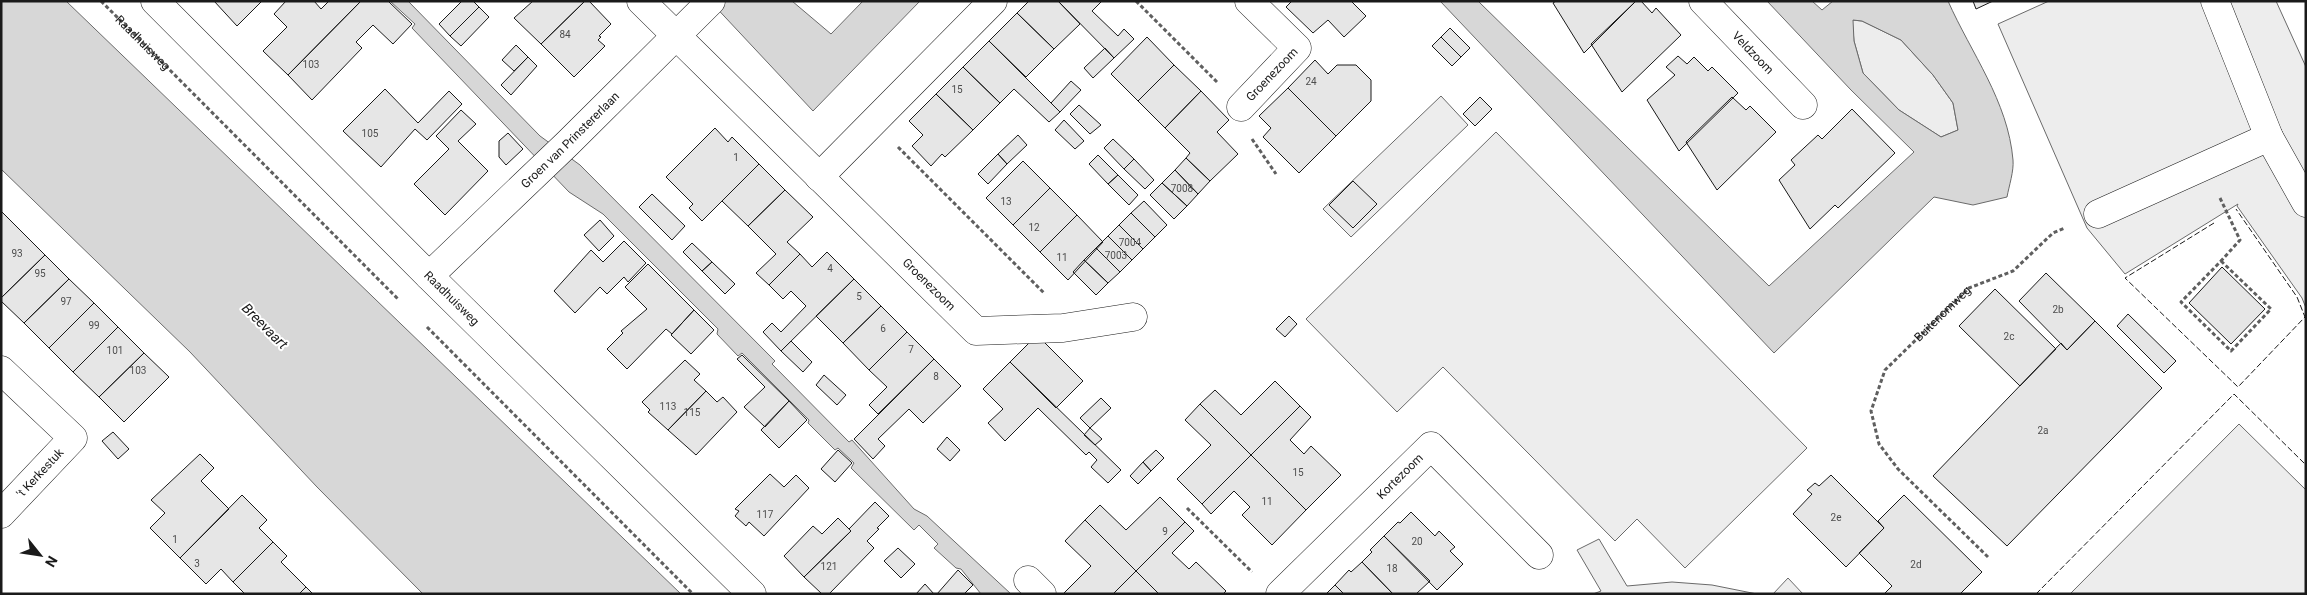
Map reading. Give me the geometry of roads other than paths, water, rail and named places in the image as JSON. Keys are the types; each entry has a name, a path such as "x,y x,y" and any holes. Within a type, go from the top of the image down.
{"street":[{"name":"Raadhuisweg","path":"155,1 429,276 752,594"},
{"name":"Groenezoom","path":"641,1 976,331 1063,328 1133,317"},
{"name":"Groen van Prinstererlaan","path":"429,276 538,170 568,144 711,1"},
{"path":"819,177 993,1"},
{"name":"Groenezoom","path":"1241,107 1297,48 1249,1"},
{"name":"Veldzoom","path":"1704,1 1803,104"},
{"path":"2215,1 2269,138 2306,203"},
{"path":"2098,214 2269,138"},
{"name":"'t Kerkestuk","path":"1,370 74,438 1,514"},
{"name":"Kortezoom","path":"1280,594 1431,446 1539,555"}],"water":[{"name":"Breevaart","path":"1,1 66,1 681,594 423,594 317,487 190,352 1,169"},
{"path":"390,1 408,1 540,136 580,165 775,361 772,364 849,442 852,440 914,509 927,516 1011,594 981,594 961,569 956,568 934,548 938,544 919,525 914,530 851,468 854,463 838,448 835,450 808,423 809,420 742,353 738,356 717,334 718,329 603,214 569,192 412,28 415,24"},
{"path":"710,1 792,1 831,34 863,1 920,1 813,111"},
{"path":"1440,1 1478,1 1769,286 1914,152 1851,90 1767,1 1812,1 1822,10 1833,1 1948,1 1987,78 2004,118 2010,138 2013,160 2007,197 1973,205 1934,197 1774,353","holes":["1853,20 1862,21 1901,40 1933,75 1953,103 1958,130 1941,137 1899,110 1863,73 1854,41"]}]}
